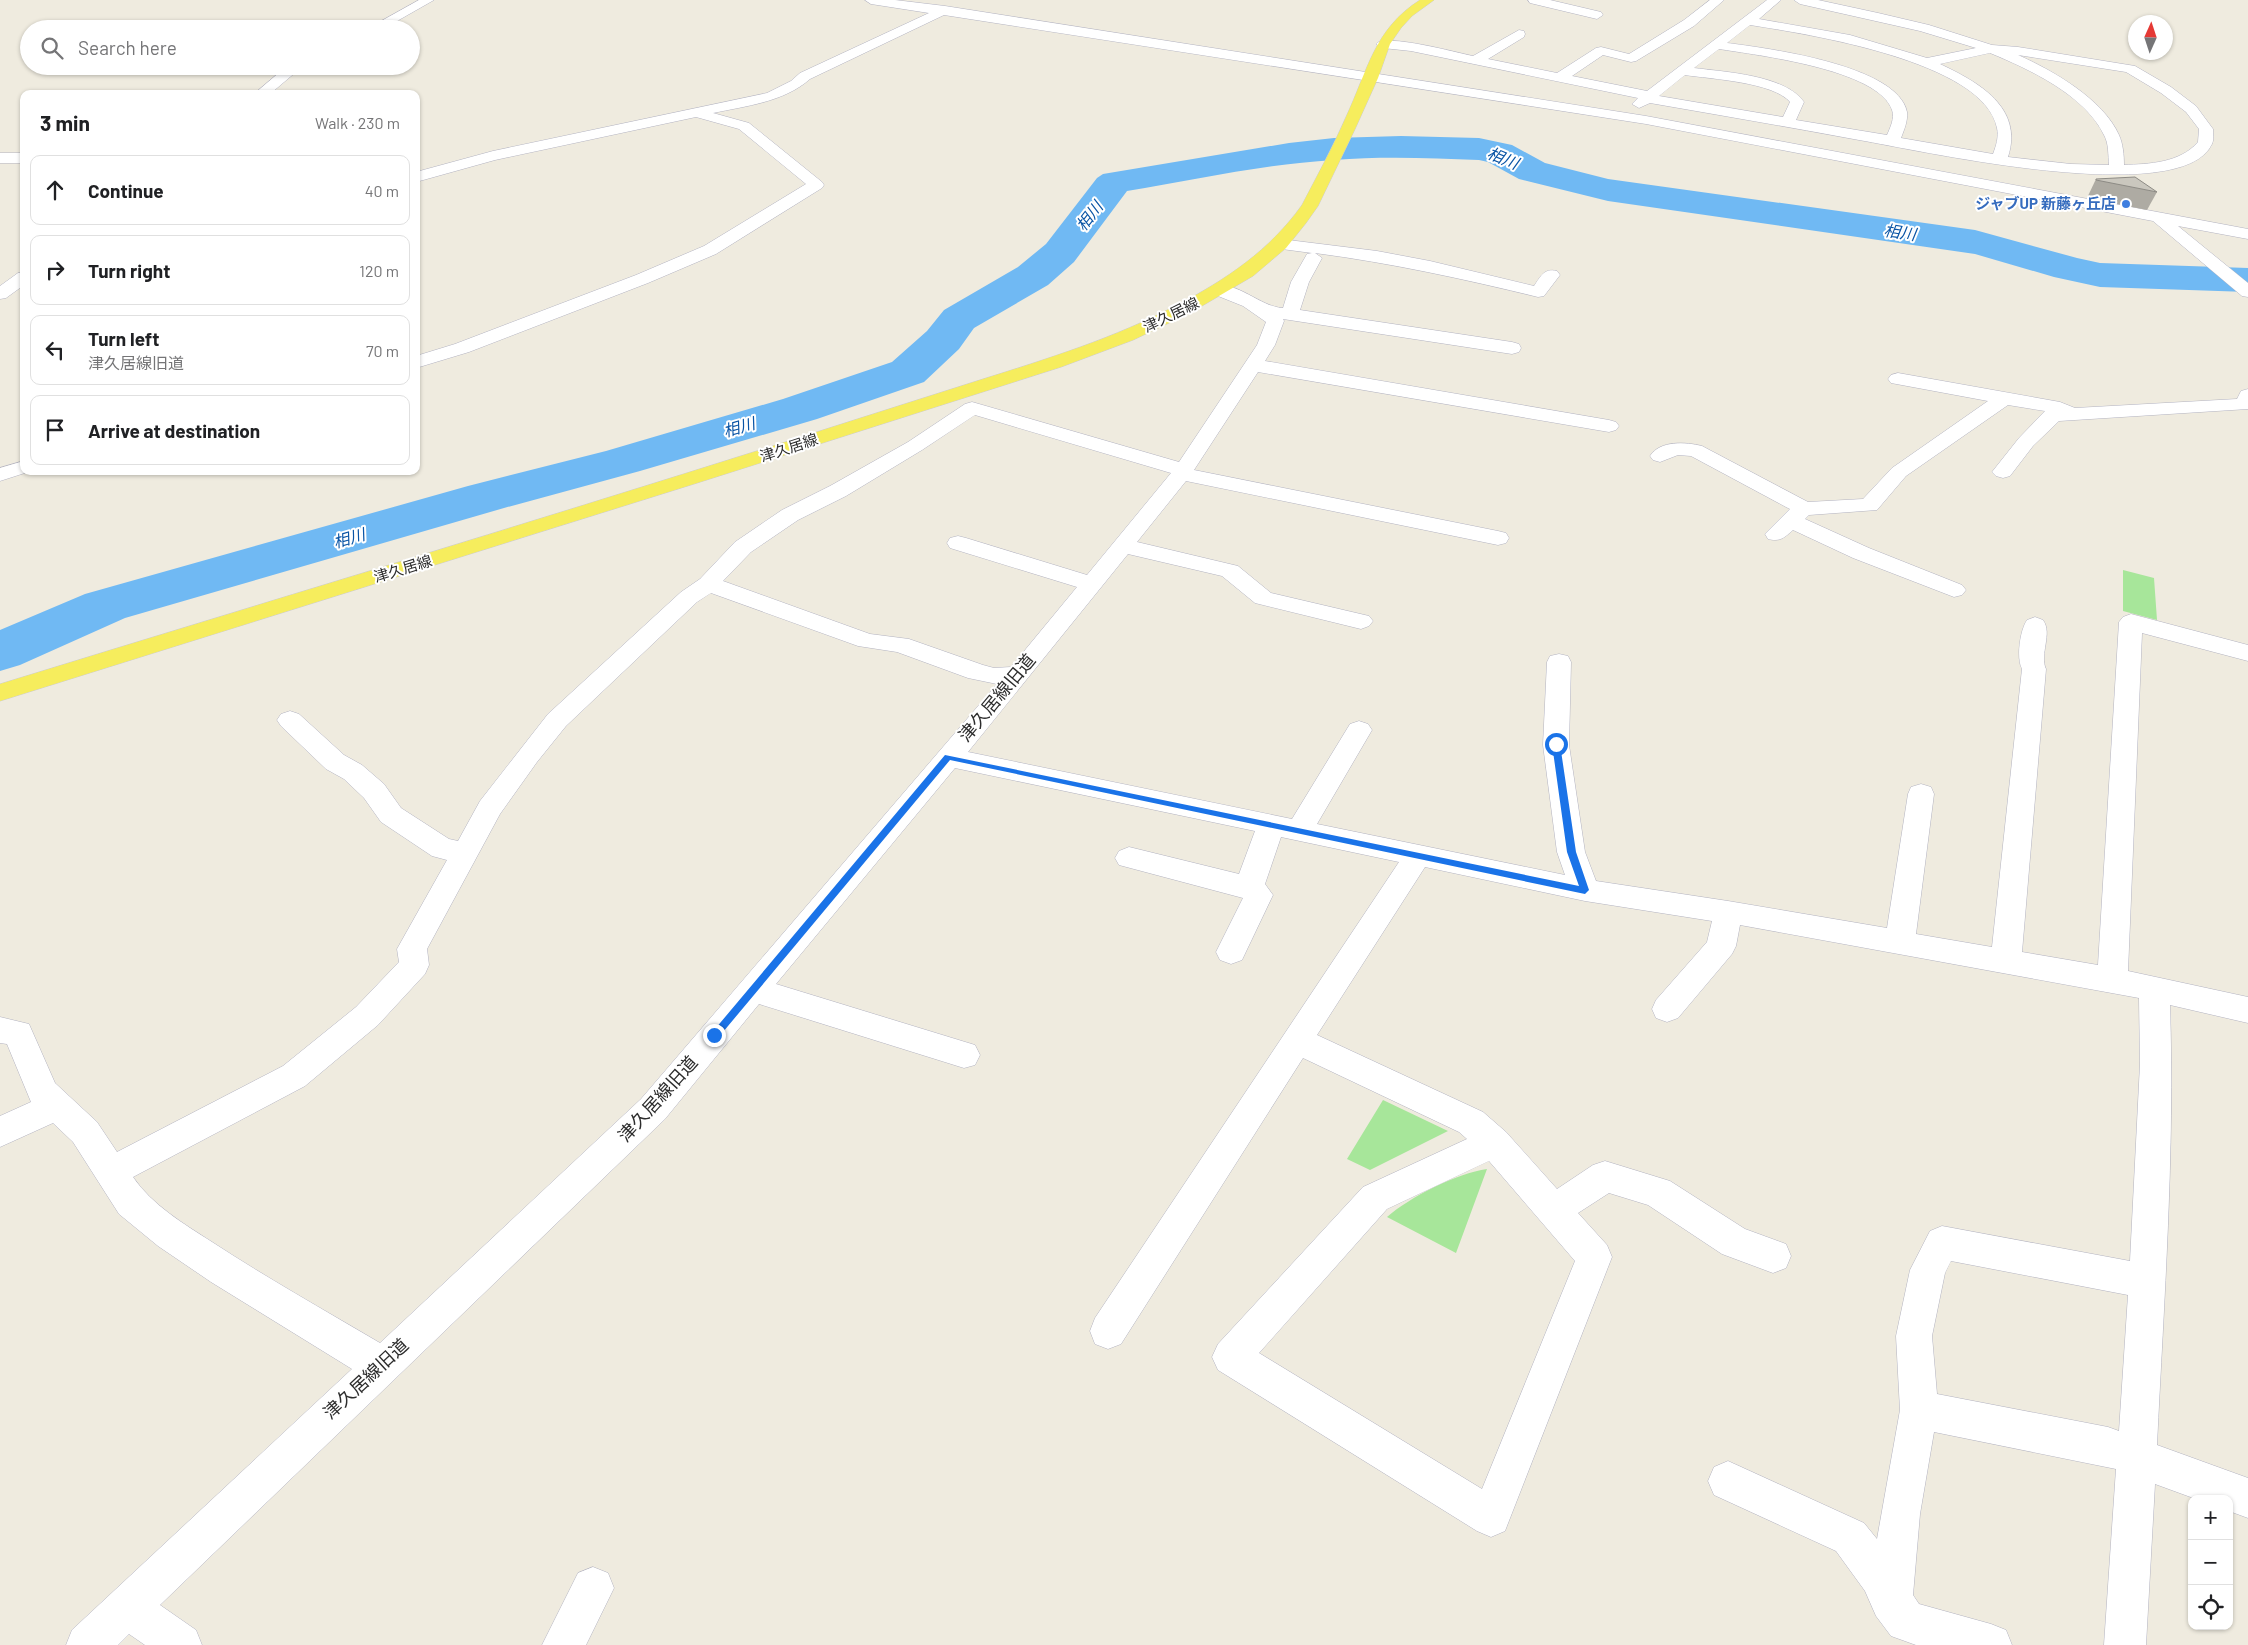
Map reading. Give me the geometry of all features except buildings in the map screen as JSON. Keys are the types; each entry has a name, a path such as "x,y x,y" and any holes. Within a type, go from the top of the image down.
{"main road":[{"name":"津久居線","path":"0,693 155,647 681,482 964,401 1054,363 1126,336 1219,290 1247,272 1280,244 1310,206 1371,78 1383,44 1396,25 1408,13 1428,0"}],"street":[{"path":"390,20 428,0"},
{"path":"871,0 1623,117 2248,234"},
{"path":"420,177 493,156 771,96 784,91 805,76 966,0"},
{"path":"1534,0 1597,15"},
{"path":"1559,78 1601,51 1631,58 1689,23 1718,0"},
{"path":"1623,117 1775,0"},
{"path":"1800,0 1924,27 1992,49 2058,82 2094,110 2106,125 2114,140 2116,170"},
{"path":"1749,20 1840,36 1897,52 1924,62 1973,88 1994,108 2005,129 2006,161 2014,169 2069,200"},
{"path":"1476,60 1519,34"},
{"path":"1383,44 1410,47 1476,60 1648,97 2006,161 2071,169 2116,170 2149,168 2171,163 2191,155 2203,147 2207,138 2206,129 2198,116 2183,103 2130,69 2018,51 1992,49 1924,62"},
{"path":"1716,45 1805,60 1838,69 1872,84 1891,98 1898,108 1899,121 1892,140"},
{"path":"1683,71 1770,85 1787,91 1795,97 1797,102 1788,122"},
{"path":"266,90 285,75"},
{"path":"420,361 462,348 642,279 710,250 816,185 744,126 698,113"},
{"path":"0,158 20,158"},
{"path":"2158,217 2248,292"},
{"path":"1280,244 1377,256 1430,266 1538,292 1551,275"},
{"path":"1279,314 1313,258"},
{"path":"0,295 20,280"},
{"path":"0,295 20,290"},
{"path":"1219,290 1279,314 1512,348"},
{"name":"津久居線旧道","path":"87,1645 653,1109 1124,546 1182,472 1252,365 1272,332 1275,320 1279,314"},
{"path":"1252,365 1609,426"},
{"path":"1898,379 2060,408 2072,414"},
{"path":"2003,472 2026,442 2053,415 2246,404 2248,395"},
{"path":"1790,522 1869,505 1899,472 2005,398"},
{"path":"110,1172 294,1076 367,1016 414,965 412,949 490,808 556,720 689,597 708,584 743,547 790,515 847,486 914,446 964,401 1182,472 1498,538"},
{"path":"1660,456 1675,449 1695,450 1794,502 1790,522"},
{"path":"0,475 20,468"},
{"path":"1790,522 1954,590"},
{"path":"958,543 1092,584"},
{"path":"1124,546 1230,571 1263,598 1361,621"},
{"path":"708,584 867,641 900,645 977,672 994,676 1018,675"},
{"path":"2112,980 2131,622 2248,652"},
{"path":"2006,961 2034,669 2031,663 2035,625"},
{"path":"1559,662 1556,744 1572,852 1585,890"},
{"path":"290,720 336,762 353,772 374,791 391,815 442,849 465,852"},
{"path":"1299,831 1359,730"},
{"path":"948,757 1585,890 1728,912 2112,980 2248,1010"},
{"path":"1900,943 1921,794"},
{"path":"1249,888 1270,825"},
{"path":"1108,1331 1418,855"},
{"path":"1129,858 1249,888 1259,895 1231,952"},
{"path":"1667,1010 1721,946 1728,912"},
{"path":"2124,1645 2138,1457 2147,1281 2156,1064 2154,988"},
{"path":"753,990 964,1055"},
{"path":"0,1030 18,1033 43,1092 85,1132 131,1203 170,1234 224,1270 381,1365"},
{"path":"1297,1040 1471,1122 1494,1142 1594,1257 1491,1516 1231,1357 1375,1198 1494,1142"},
{"path":"0,1132 56,1106"},
{"path":"1553,1211 1605,1176 1658,1192 1734,1242 1773,1256"},
{"path":"1890,1601 1900,1514 1919,1410 1914,1336 1928,1270 1942,1243 2147,1281"},
{"path":"1919,1410 2108,1447 2248,1498"},
{"path":"1728,1481 1850,1538 1880,1576 1890,1601 1906,1621 1991,1645"},
{"path":"564,1645 593,1588"},
{"path":"127,1607 181,1645"}],"green space":[{"path":"2123,570 2154,578 2157,620 2123,611"},
{"path":"1383,1100 1448,1131 1370,1170 1347,1159"},
{"path":"1487,1169 1456,1253 1387,1217 1434,1187 1462,1175"}],"waterway":[{"name":"相川","path":"0,652 105,606 486,497 623,461 800,409 908,372 943,340 959,319 1033,276 1060,253 1110,186 1116,182 1289,154 1334,149 1401,147 1479,149 1499,153 1532,171 1608,190 1975,242 2068,269 2100,275 2248,280"}],"place":[{"name":"ジャブUP 新藤ヶ丘店","path":"2126,204"}],"route":[{"path":"714,1035 828,902 948,757 1585,890 1572,852 1556,744"}]}
